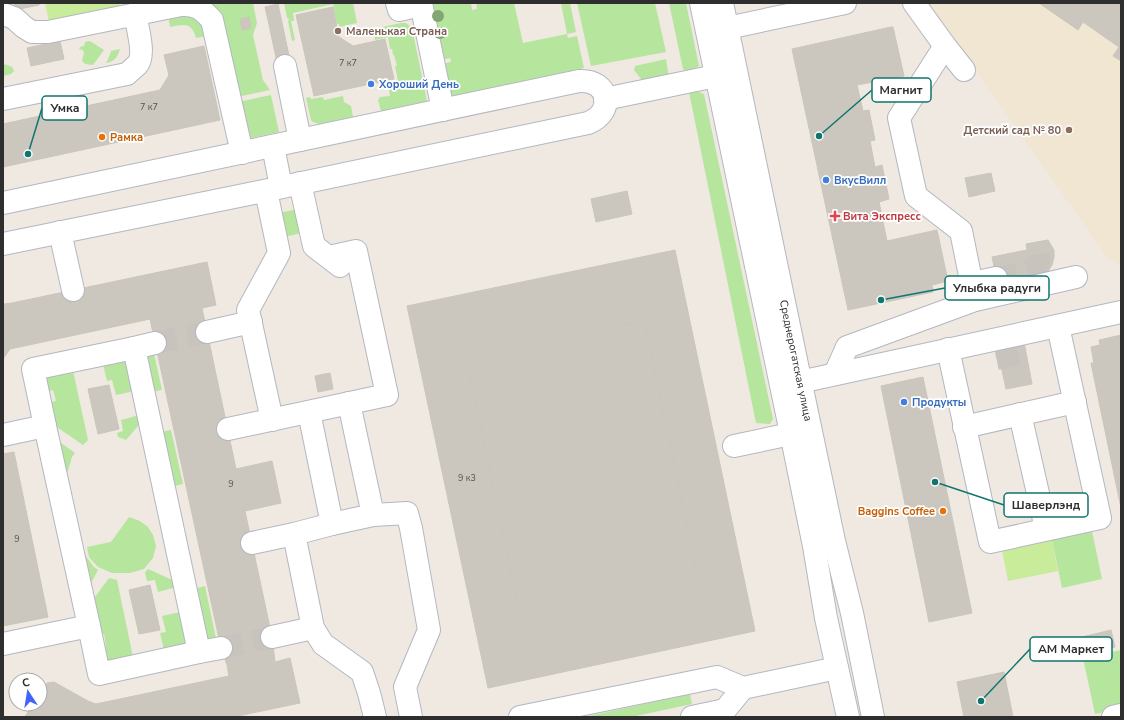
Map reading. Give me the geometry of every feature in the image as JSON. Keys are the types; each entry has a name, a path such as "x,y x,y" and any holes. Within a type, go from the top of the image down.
{"street":[{"path":"397,3 399,10 421,4 444,110"},
{"name":"Среднерогатская улица","path":"701,3 717,30 790,384 801,432 834,542 852,613 873,717"},
{"name":"Среднерогатская улица","path":"717,30 722,3"},
{"path":"717,30 845,3"},
{"path":"914,3 964,70"},
{"path":"3,14 14,18 32,32 48,32 181,5 190,4 196,6 204,11 212,20 242,153"},
{"path":"3,99 127,74 139,64 141,52 140,36 135,14"},
{"path":"945,46 899,118 916,196 962,231 974,291"},
{"path":"284,66 300,140"},
{"path":"606,100 726,74"},
{"path":"3,204 583,81 588,81 599,86 606,100 602,114 595,120 588,123 3,244"},
{"path":"272,146 282,187 314,246 364,286"},
{"path":"272,420 248,310 279,253 282,187"},
{"path":"60,232 73,290"},
{"path":"228,429 387,395 356,251 329,257"},
{"path":"974,291 1076,277"},
{"path":"835,374 847,346 974,291 996,278"},
{"path":"790,384 948,349 1007,341 1058,326 1121,312"},
{"path":"207,332 251,322"},
{"path":"948,349 990,542 1100,518 1058,326"},
{"path":"155,343 33,369 45,426 99,674 220,648"},
{"path":"134,348 199,652"},
{"path":"964,427 1075,402"},
{"path":"349,403 373,515"},
{"path":"309,412 332,524"},
{"path":"1020,414 1044,520"},
{"path":"3,435 45,426"},
{"path":"734,446 801,432"},
{"name":"Среднерогатская улица","path":"801,432 814,546 826,618 848,717"},
{"path":"252,543 373,515 407,513 429,630 405,687 411,717"},
{"path":"294,534 313,628 323,644 362,672 375,717"},
{"path":"3,644 89,626"},
{"path":"272,637 313,628"},
{"path":"520,717 717,677 743,688 837,668"},
{"path":"692,717 725,710 743,688"},
{"path":"1113,717 1121,715"}],"shaded area":[{"name":"Детский сад № 80","path":"928,3 1121,3 1121,265 1107,257"}],"green space":[{"path":"45,3 119,3 120,7 49,22"},
{"path":"210,3 253,3 257,23 253,35 263,80 270,90 237,97 224,34 227,33 221,16","holes":["249,17 251,28 242,30 240,19"]},
{"path":"284,3 353,3 357,23 339,27 333,4 293,13 294,21 291,21 295,40 292,41 289,20 287,18"},
{"path":"430,3 471,3 472,10 477,9 476,3 514,3 523,43 567,34 568,38 577,36 584,68 449,97 442,64 451,62 450,58 442,60"},
{"path":"561,3 570,3 576,32 567,34"},
{"path":"577,3 655,3 666,52 591,66"},
{"path":"669,3 686,3 699,66 688,73 683,69"},
{"path":"188,14 201,22 207,36 196,38 192,29 187,25 170,27 168,16"},
{"path":"406,23 412,28 427,101 381,111 378,100 380,97 390,96 389,91 391,88 399,86 395,66 397,66 392,49 390,49 388,37 375,40 373,29"},
{"path":"90,41 104,50 93,65 83,62 84,52 79,49 80,47 84,46 85,42"},
{"path":"120,49 115,59 106,63 111,51"},
{"path":"666,59 669,77 646,81 641,79 634,70 635,66"},
{"path":"3,64 8,65 14,71 11,74 3,76"},
{"path":"694,90 704,94 773,419 770,424 756,423 689,92"},
{"path":"271,95 279,132 246,139 238,102"},
{"path":"343,96 344,102 351,106 353,117 319,124 311,120 306,98 310,97 311,99 323,97 324,100"},
{"path":"298,209 302,233 284,237 279,213"},
{"path":"153,349 162,390 146,393 140,354"},
{"path":"126,357 139,390 116,395 112,380 107,381 102,360"},
{"path":"72,366 88,440 83,445 51,423 47,403 56,401 53,390 44,392 40,373"},
{"path":"143,414 144,419 126,440 118,437 117,433 123,431 121,420"},
{"path":"171,430 183,484 167,488 155,433"},
{"path":"50,435 75,453 72,457 68,471 59,474"},
{"path":"129,517 140,521 148,527 153,535 156,546 153,558 144,569 130,573 112,573 98,567 89,557 87,547 111,542"},
{"path":"1092,531 1102,579 1062,588 1052,540"},
{"path":"1052,540 1058,571 1008,581 1002,550"},
{"path":"85,555 98,570 85,595 76,557"},
{"path":"148,569 179,583 180,586 158,592 155,580 147,581 145,572"},
{"path":"109,578 117,580 134,662 103,669 99,648 106,646 104,634 96,636 89,605"},
{"path":"205,586 217,643 208,645 189,590"},
{"path":"185,611 190,642 165,654 160,633 166,632 162,616"},
{"path":"1121,650 1121,709 1095,714 1083,658"},
{"path":"690,694 692,704 631,717 584,717"}],"building":[{"path":"14,3 39,3 39,5 15,10"},
{"path":"1039,3 1121,3 1121,61 1113,56 1119,47 1083,22 1078,30"},
{"path":"278,4 281,18 268,20 265,7"},
{"path":"333,7 339,37 353,46 385,39 394,79 314,96 296,15"},
{"path":"249,17 251,28 242,30 240,19"},
{"path":"281,18 291,65 278,67 268,20"},
{"path":"893,27 904,76 857,85 863,111 869,110 875,140 870,141 875,167 882,165 889,199 879,202 887,241 937,230 948,281 932,285 933,292 848,310 792,49"},
{"path":"60,41 64,59 31,66 27,48"},
{"path":"204,46 220,120 3,167 3,124 160,90 169,75 164,55"},
{"path":"991,173 995,191 969,197 965,178"},
{"path":"627,191 632,214 596,222 591,199"},
{"path":"1048,240 1054,250 1054,257 1052,265 1047,273 998,286 992,257 1027,250 1026,244"},
{"path":"675,250 755,631 488,688 407,306","holes":["644,320 702,598 524,635 466,358"]},
{"path":"207,262 216,305 202,308 236,469 272,461 281,503 245,511 272,637 275,662 290,658 300,703 233,717 25,717 28,712 48,712 48,683 54,682 96,704 229,676 221,648 150,319 10,349 3,359 3,303 12,303"},
{"path":"644,320 702,598 524,635 466,358"},
{"path":"1121,335 1121,508 1091,363 1094,363 1091,347 1100,345 1099,340"},
{"path":"1024,342 1032,384 1006,389 997,347"},
{"path":"330,373 333,389 318,392 315,376"},
{"path":"923,377 972,613 929,622 881,386"},
{"path":"109,385 119,429 98,434 88,389"},
{"path":"14,452 48,617 3,626 3,454"},
{"path":"150,585 160,630 139,634 129,590"},
{"path":"1111,630 1115,647 1082,654 1078,638"},
{"path":"1004,672 1013,717 964,717 957,682"}],"tunnel":[{"path":"996,278 1014,275 1033,268 1039,261 1038,249"},
{"path":"155,343 207,332"},
{"path":"1005,346 1010,370"},
{"path":"221,648 272,637"}],"place":[{"name":"Маленькая Страна","path":"338,31"},
{"name":"Хороший День","path":"371,84"},
{"name":"Детский сад № 80","path":"1069,130"},
{"name":"Магнит","path":"819,136"},
{"name":"Рамка","path":"102,137"},
{"name":"Умка","path":"28,154"},
{"name":"ВкусВилл","path":"826,180"},
{"name":"Вита Экспресс","path":"835,216"},
{"name":"Улыбка радуги","path":"881,300"},
{"name":"Продукты","path":"904,402"},
{"name":"Шаверлэнд","path":"935,482"},
{"name":"Baggins Coffee","path":"943,511"},
{"name":"АМ Маркет","path":"981,701"}]}
